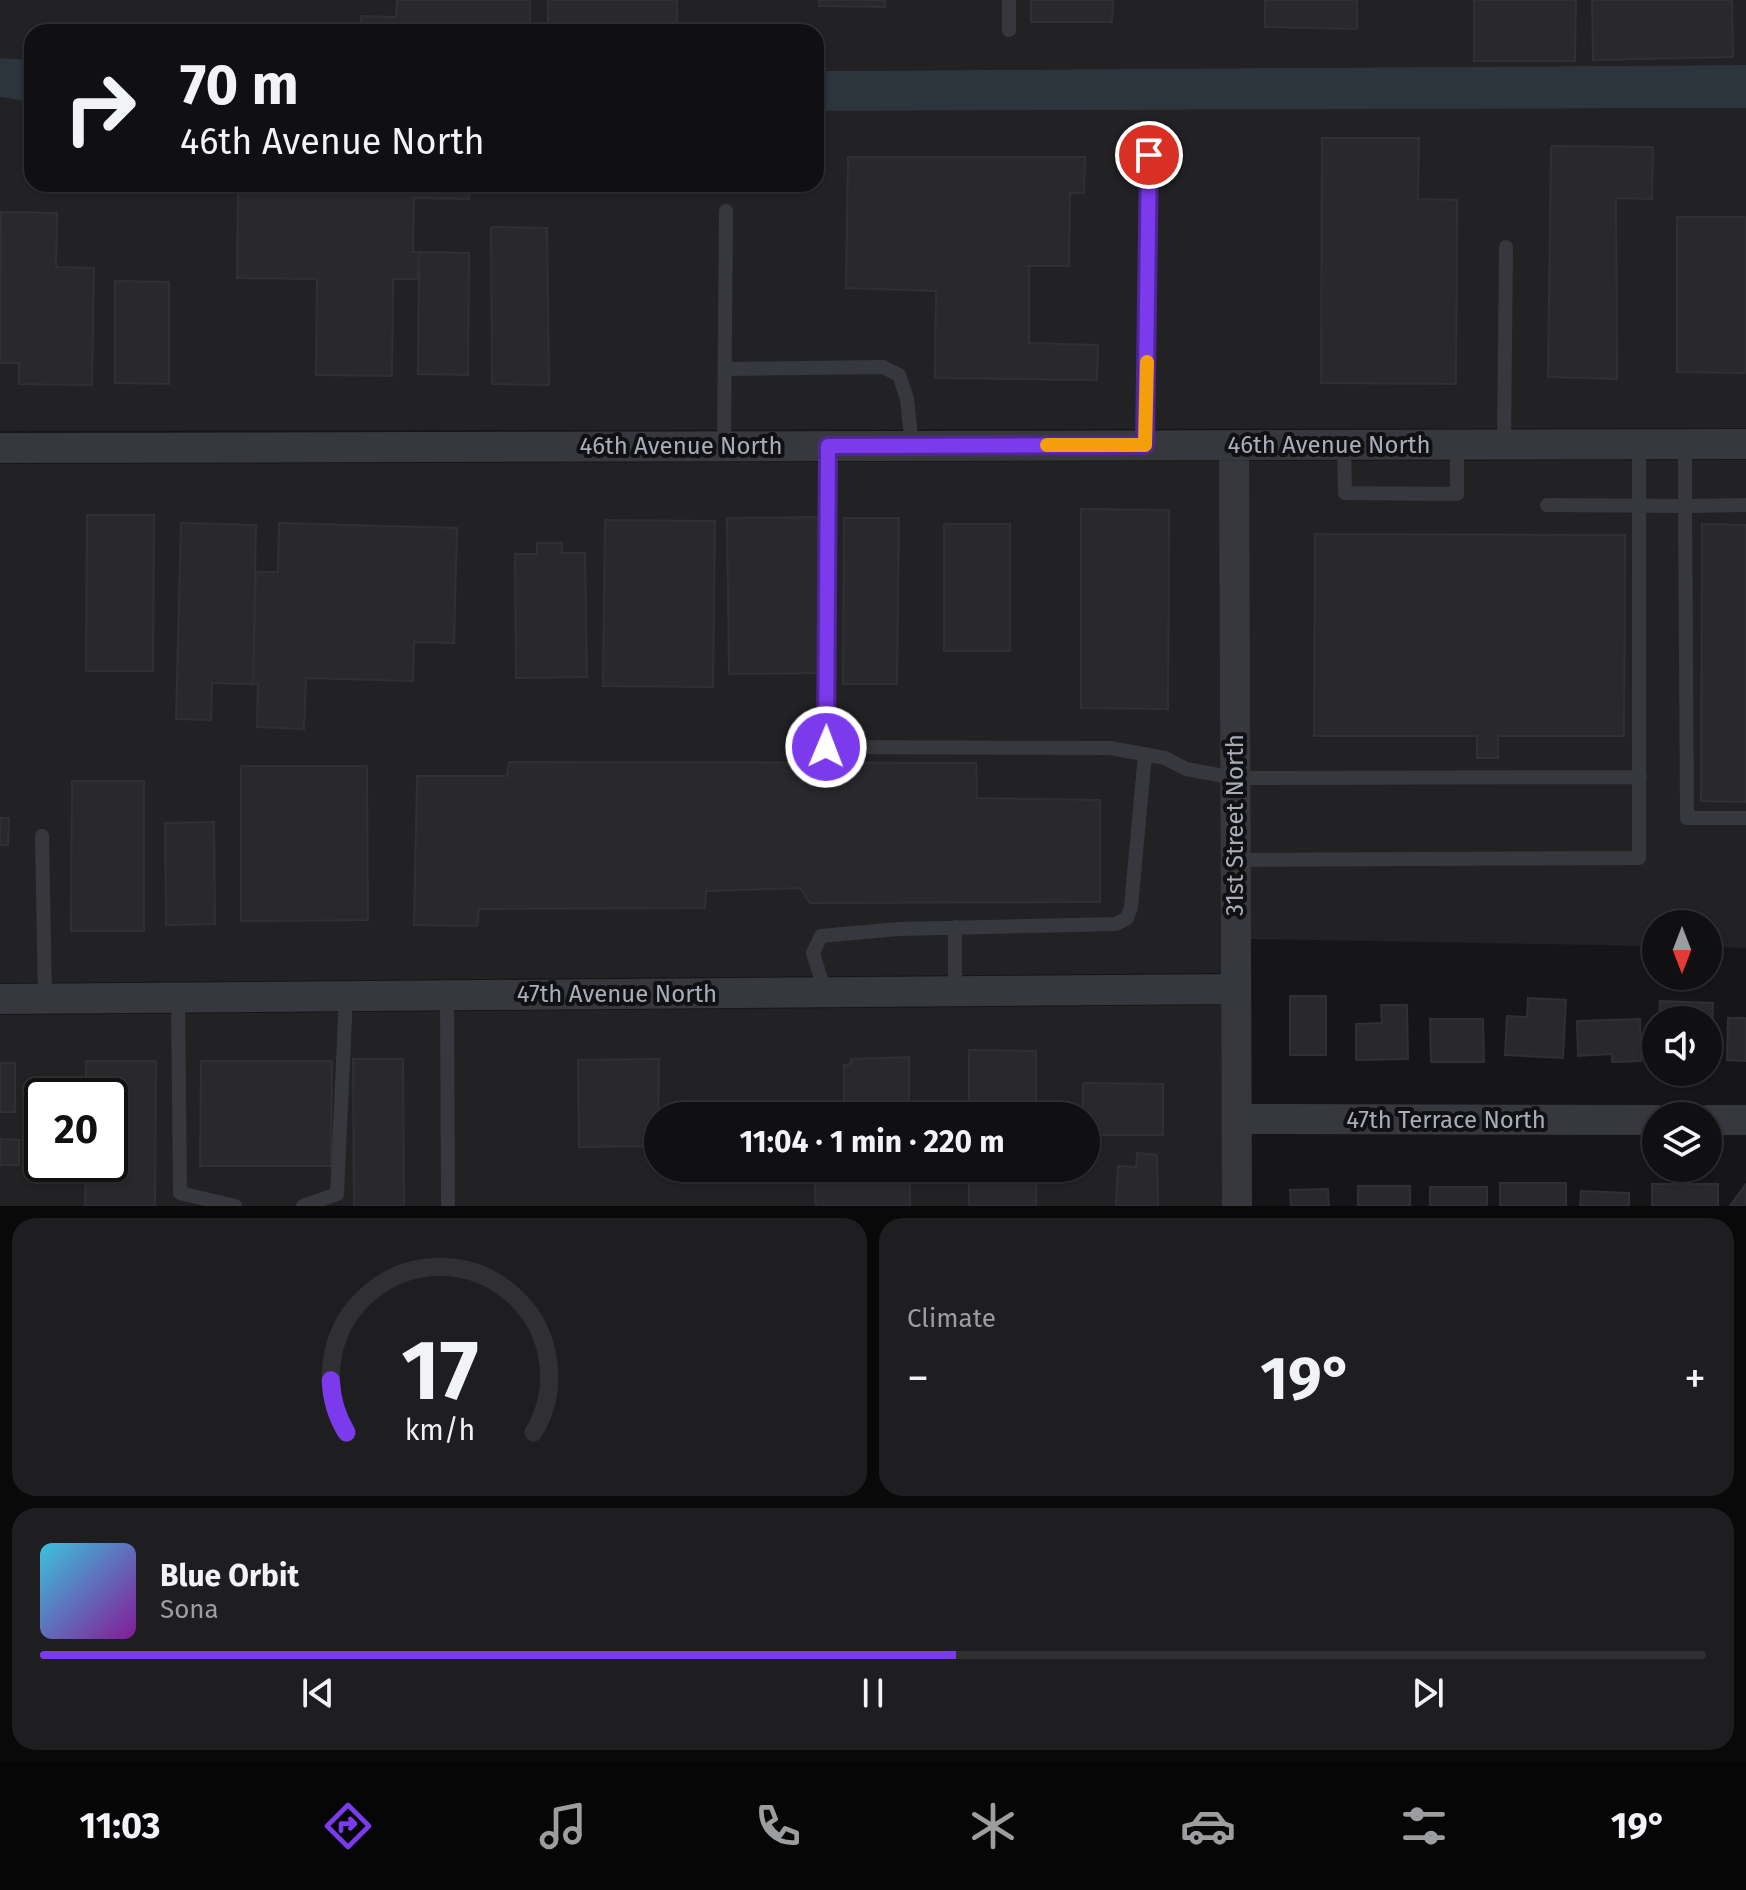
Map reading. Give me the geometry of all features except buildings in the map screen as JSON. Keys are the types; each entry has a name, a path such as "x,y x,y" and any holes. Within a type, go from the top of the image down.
{"street":[{"name":"46th Avenue North","path":"0,448 1746,444"},
{"name":"31st Street North","path":"1234,445 1237,1206"},
{"name":"47th Avenue North","path":"0,999 1235,989"},
{"name":"47th Terrace North","path":"1237,1119 1642,1120"},
{"path":"1722,1120 1746,1120"}],"lane":[{"path":"1009,0 1009,30"},
{"path":"1145,445 1149,155"},
{"path":"724,446 726,211"},
{"path":"1504,444 1506,247"},
{"path":"725,369 883,367 899,375 907,399 912,446"},
{"path":"1235,860 1639,858 1639,442"},
{"path":"1344,445 1345,493 1457,494 1457,444"},
{"path":"1685,444 1687,818 1746,818"},
{"path":"828,446 826,747 1110,748 1165,758 1186,769 1235,778 1640,777"},
{"path":"1547,505 1746,505"},
{"path":"825,992 813,953 821,936 898,929 1116,924 1127,918 1131,907 1145,754"},
{"path":"42,836 45,999"},
{"path":"955,927 955,992"},
{"path":"303,1206 338,1200 346,996"},
{"path":"447,996 448,1206"},
{"path":"178,998 180,1193 235,1206"}],"shaded area":[{"path":"0,0 1746,0 1746,65 824,71 824,24 24,24 24,60 0,58"},
{"path":"0,58 24,60 24,101 0,97"},
{"path":"1746,65 1746,108 824,111 824,71"},
{"path":"0,97 24,101 24,192 824,192 824,111 1746,108 1746,428 0,431"},
{"path":"1746,460 1746,948 1722,947 1722,910 1642,910 1642,946 1249,939 1248,461"},
{"path":"1220,461 1221,973 0,983 0,464"},
{"path":"1221,1005 1223,1206 0,1206 0,1015"}],"slow traffic":[{"path":"1047,445 1145,445 1147,362"}],"route":[{"path":"826,747 828,446 1145,445 1149,155"}]}
